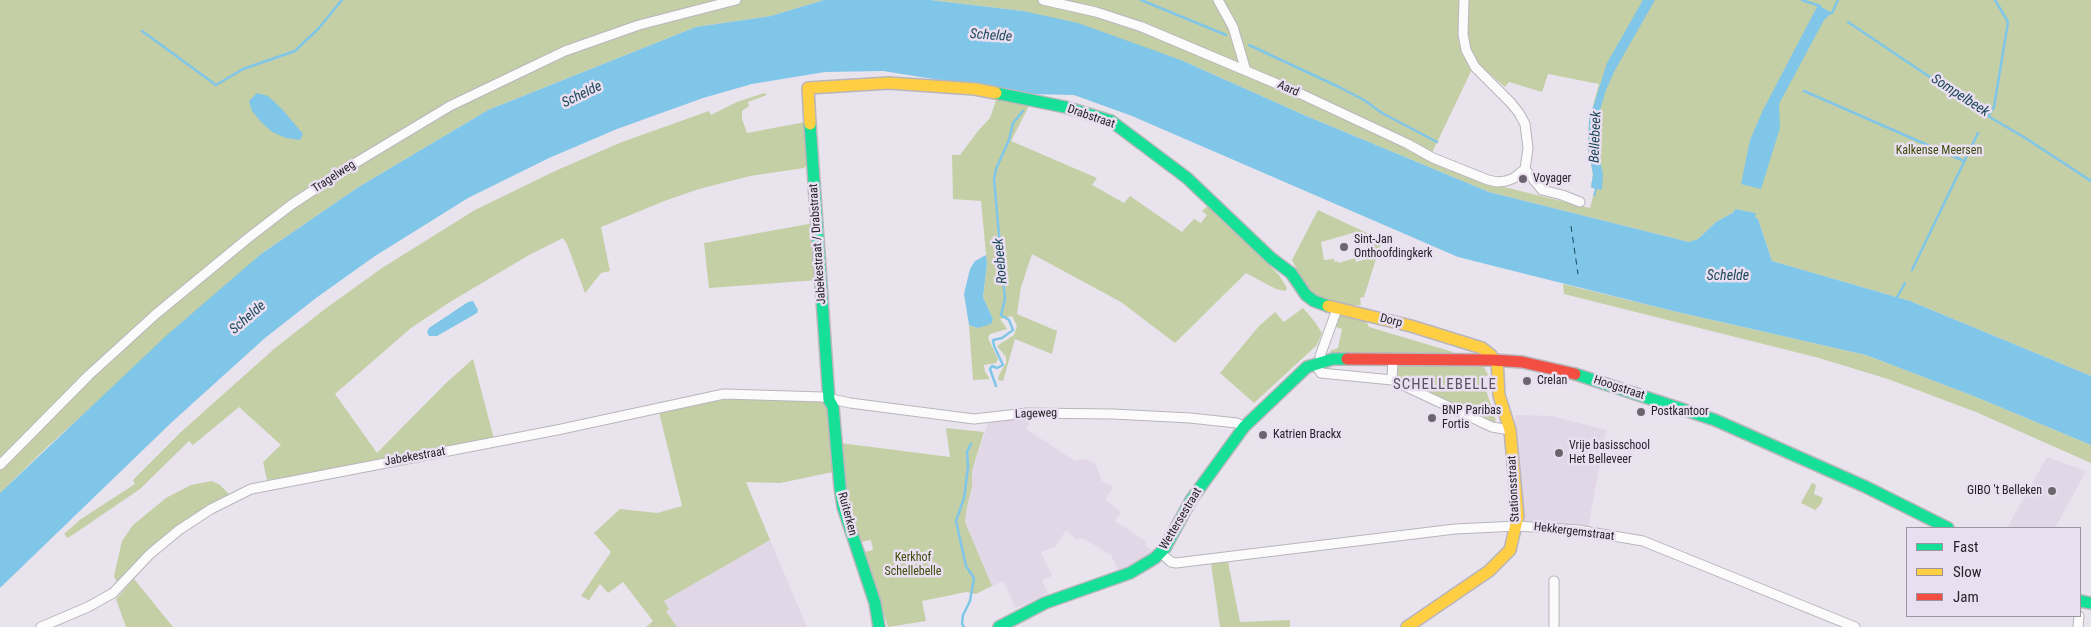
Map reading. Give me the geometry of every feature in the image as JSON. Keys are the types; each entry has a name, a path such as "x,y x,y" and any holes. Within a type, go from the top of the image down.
{"street":[{"name":"Tragelweg","path":"0,465 89,375 156,314 247,239 292,205 347,168 450,106 565,51 639,25 736,0"},
{"name":"Aard","path":"1043,0 1096,12 1134,24 1246,71 1397,139 1433,158 1488,180 1497,182 1510,180 1525,169"},
{"path":"1218,0 1234,26 1246,71"},
{"path":"1464,0 1463,34 1466,50 1475,67 1520,113 1528,148 1525,169 1542,190 1580,202"},
{"name":"Drabstraat","path":"808,88 889,84 975,89 1064,107 1111,121 1155,153 1204,193 1272,258 1291,273 1306,295 1314,301 1337,309"},
{"name":"Jabekestraat / Drabstraat","path":"808,88 829,400"},
{"path":"1337,309 1318,362 1321,373 1392,380 1492,427 1510,430"},
{"name":"Dorp","path":"1337,309 1411,326 1482,348 1494,360"},
{"name":"Hoogstraat","path":"1298,374 1318,362 1350,358 1494,360 1522,362 1564,371 1715,420 1866,487 1946,527"},
{"path":"1392,380 1393,359"},
{"name":"Stationsstraat","path":"1407,627 1472,583 1510,550 1518,516 1510,430 1499,395 1494,360"},
{"name":"Wettersestraat","path":"999,627 1061,596 1130,572 1150,562 1161,553 1202,485 1244,427 1298,374"},
{"name":"Jabekestraat","path":"41,627 88,607 114,593 150,554 179,530 211,509 251,489 557,430 724,394 823,397 829,400"},
{"name":"Lageweg","path":"829,400 974,419 1027,413 1137,415 1207,419 1238,423 1244,427"},
{"name":"Ruiterken","path":"829,400 833,407 843,507 875,603 879,627"},
{"name":"Hekkergemstraat","path":"1161,553 1171,562 1176,563 1445,530 1516,526 1578,530 1643,541 1855,627"},
{"path":"1554,581 1554,627"}],"shaded area":[{"name":"Vrije basisschool Het Belleveer","path":"1515,415 1552,416 1606,430 1588,528 1520,522"},
{"path":"1033,416 1026,429 1075,461 1083,459 1091,461 1096,465 1102,481 1113,487 1105,500 1121,512 1115,521 1147,542 1145,546 1153,551 1134,566 1113,572 1118,569 1111,555 1086,540 1080,538 1078,541 1066,530 1055,547 1041,552 1052,576 1042,580 1048,594 1016,608 1003,581 992,586 965,522 972,487 972,471 989,421"},
{"name":"GIBO 't Belleken","path":"2047,457 2086,471 2056,527 2008,527"},
{"path":"770,540 807,627 677,627 666,610 664,601"}],"green space":[{"path":"0,0 824,0 771,16 696,27 488,110 357,188 261,254 45,449 0,493"},
{"name":"Kalkense Meersen","path":"930,0 2091,0 2091,376 1910,301 1772,261 1755,213 1735,209 1734,212 1716,222 1698,239 1689,242 1489,192 1304,115 1181,60 1023,11","holes":["1474,65 1479,65 1505,87 1509,82 1542,92 1548,74 1599,84 1589,120 1588,149 1593,174 1591,187 1595,189 1590,208 1496,185 1431,155"]},
{"path":"764,93 767,95 748,102 749,106 742,111 742,119 747,133 805,122 808,164 804,168 750,176 699,189 601,227 610,271 601,273 585,293 563,238 529,255 450,302 411,328 335,394 377,453 445,384 473,359 494,439 367,464 267,480 263,462 281,445 239,407 193,445 189,441 140,489 68,538 64,534 81,519 135,484 133,480 181,432 274,349 382,268 475,210 555,171 622,142 709,111 711,115 737,102"},
{"path":"997,97 1030,104 1011,141 1097,178 1092,185 1124,203 1130,196 1182,232 1194,219 1201,223 1207,215 1202,211 1210,204 1279,275 1287,288 1285,291 1276,289 1246,273 1175,343 1121,302 1032,254 1021,287 1017,314 1057,331 1052,354 1015,339 1003,381 998,380 1006,363 1006,357 997,346 1014,335 1017,326 1012,316 1000,319 1007,329 990,334 988,338 998,359 996,363 984,365 985,372 990,379 973,380 969,325 978,328 993,319 983,297 987,264 981,201 953,199 952,155 960,155 990,118"},
{"path":"1318,210 1382,240 1364,297 1360,298 1361,305 1350,306 1315,296 1308,291 1292,260","holes":["1356,232 1358,236 1361,235 1366,242 1369,258 1356,262 1355,258 1339,263 1338,261 1335,262 1334,259 1324,260 1321,242"]},
{"path":"814,223 818,280 709,288 704,243"},
{"path":"1563,284 1866,355 1976,397 2091,445 2091,463 1976,412 1888,379 1819,358 1564,294"},
{"path":"1303,308 1322,333 1317,345 1254,403 1220,373 1259,326 1275,312 1284,322"},
{"path":"1339,315 1365,319 1369,327 1453,352 1452,355 1332,354 1330,351 1338,348 1342,329 1336,327"},
{"path":"1398,364 1484,367 1488,375 1482,378 1496,421 1493,422 1479,417 1396,377"},
{"path":"743,398 827,402 833,472 780,483 746,482 770,540 664,601 669,609 666,611 677,627 646,627 653,621 623,582 608,593 600,584 589,600 581,596 611,552 594,533 620,509 657,513 682,506 659,412 706,402"},
{"name":"Kerkhof Schellebelle","path":"946,428 984,432 972,471 972,487 965,522 992,586 976,594 966,592 922,601 926,621 888,627 864,552 873,550 871,540 861,542 849,500 840,443 950,457"},
{"path":"212,481 220,485 231,496 211,514 161,549 134,579 173,627 126,627 116,599 132,581 119,587 114,576 122,541 133,525 166,498 191,485"},
{"path":"1812,483 1816,485 1814,494 1823,498 1821,504 1815,510 1801,503"},
{"path":"1228,562 1240,622 1290,620 1290,627 1220,627 1211,563"}],"water":[{"name":"Schelde","path":"824,0 930,0 1023,11 1078,23 1181,60 1304,115 1489,192 1689,242 1698,239 1716,222 1734,212 1735,209 1756,213 1755,217 1758,219 1772,261 1910,301 2091,376 2091,445 1976,397 1866,355 1673,311 1458,257 1132,116 1074,95 1028,94 883,71 825,72 752,84 703,98 617,129 549,158 468,198 375,256 316,298 265,338 172,422 0,588 0,493 167,335 261,254 357,188 488,110 696,27 771,16"},
{"name":"Bellebeek","path":"1643,0 1655,0 1615,70 1606,90 1598,117 1597,148 1603,174 1602,188 1601,190 1597,189 1595,196 1593,196 1595,189 1591,187 1593,174 1588,149 1589,120 1607,63"},
{"path":"1818,5 1832,13 1824,20 1779,104 1780,128 1761,189 1741,184 1750,140 1763,110"},
{"path":"257,93 268,96 282,109 303,134 300,140 286,138 272,132 261,122 252,111 249,101"},
{"path":"986,255 987,264 983,297 993,319 991,324 978,328 969,325 964,294 970,269 975,261"},
{"path":"473,301 478,310 477,313 437,336 429,336 427,332 429,328 468,302"}],"waterway":[{"path":"142,31 216,85 243,69 295,51 319,28 342,0"},
{"path":"1141,0 1226,35"},
{"name":"Sompelbeek","path":"1802,0 1820,6"},
{"path":"1832,13 1838,0"},
{"path":"1988,116 1994,107 2008,22 1995,0"},
{"name":"Sompelbeek","path":"1848,22 1988,116 2091,181"},
{"path":"1249,45 1339,87 1364,100 1382,113 1437,142"},
{"path":"1804,91 1964,161"},
{"name":"Roebeek","path":"996,386 990,369 992,366 997,368 1003,365 993,340 1002,338 1013,330 1009,320 1001,315 1005,299 994,180 996,169 1009,140 1013,123 1023,111"},
{"name":"Sompelbeek","path":"1912,270 1978,133"},
{"name":"Sompelbeek","path":"1896,299 1905,283"},
{"name":"Roebeek","path":"964,627 962,624 963,615 970,601 974,578 966,566 956,521 964,498 968,467 967,452 971,444"}],"ferry route":[{"path":"1571,226 1578,274"}],"traffic: fast":[{"path":"996,93 1065,107 1111,121 1187,178 1271,258 1291,273 1306,295 1314,301 1328,306"},
{"path":"810,124 829,400 833,407 840,487 843,507 875,603 879,627"},
{"path":"999,627 1045,603 1130,573 1155,558 1165,548 1191,500 1244,427 1307,367 1333,359 1347,359"},
{"path":"1575,374 1715,420 1866,487 1946,527"},
{"path":"2081,601 2091,603"}],"traffic: slow":[{"path":"810,124 808,88 889,83 975,89 996,93"},
{"path":"1328,306 1411,326 1482,348 1491,355 1492,360"},
{"path":"1407,627 1489,571 1510,550 1518,516 1510,430 1499,395 1497,360"}],"traffic: jam":[{"path":"1347,359 1492,360 1522,362 1575,374"}],"place":[{"name":"Voyager","path":"1523,179"},
{"name":"Sint-Jan Onthoofdingkerk","path":"1344,247"},
{"name":"Crelan","path":"1527,381"},
{"name":"Postkantoor","path":"1641,412"},
{"name":"BNP Paribas Fortis","path":"1432,418"},
{"name":"Katrien Brackx","path":"1263,435"},
{"name":"Vrije basisschool Het Belleveer","path":"1559,453"},
{"name":"GIBO 't Belleken","path":"2052,491"}],"district":[{"name":"SCHELLEBELLE","path":"1445,385"}]}
